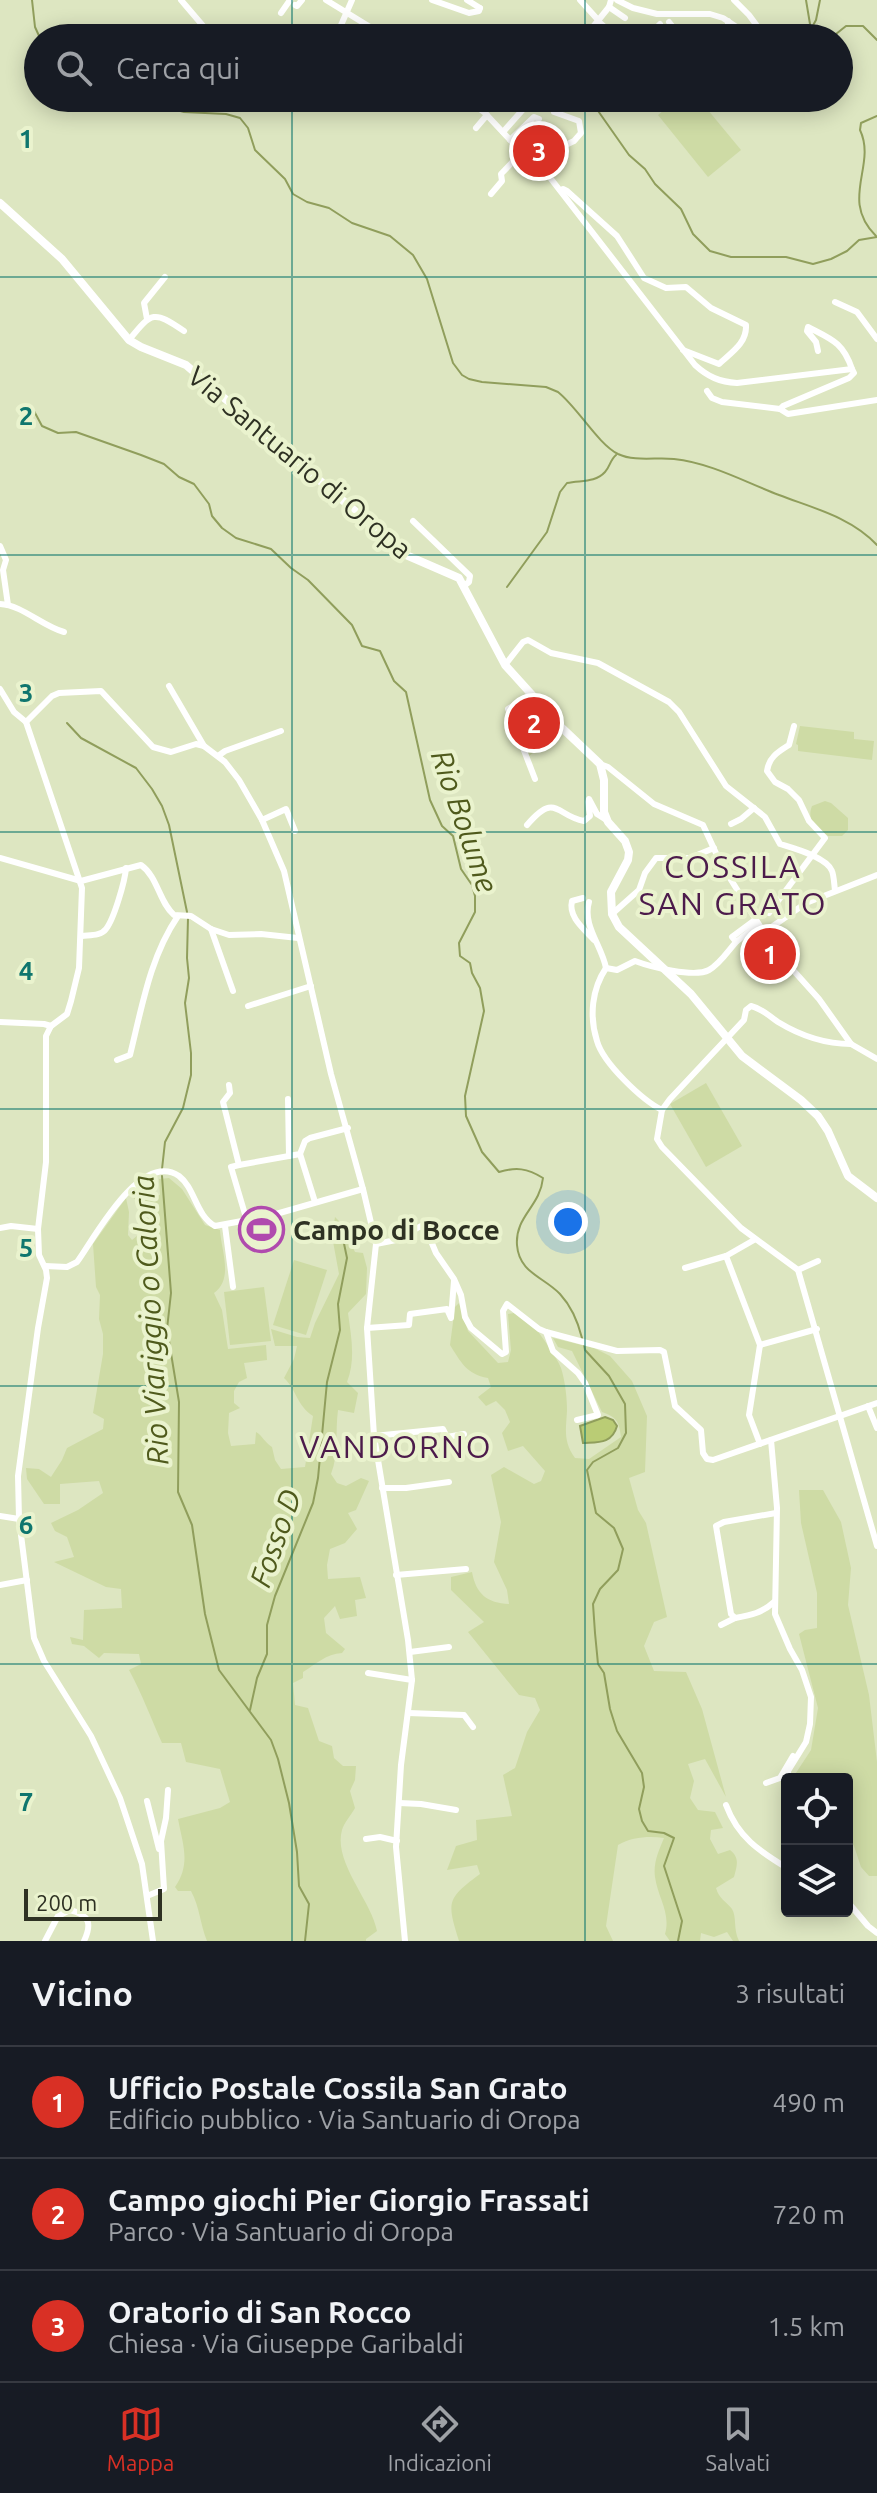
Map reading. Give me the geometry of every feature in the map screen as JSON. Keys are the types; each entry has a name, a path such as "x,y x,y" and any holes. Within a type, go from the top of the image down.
{"main road":[{"name":"Via Santuario di Oropa","path":"0,203 62,259 129,340 186,365 393,545 415,560 459,578 505,665 600,764"},
{"path":"600,764 604,780 604,812 625,841 629,852 611,892 612,914 619,927 668,971 757,1068 818,1116 848,1176 877,1198"}],"street":[{"path":"181,0 201,24"},
{"path":"281,13 291,2 297,6 302,0"},
{"path":"326,0 365,24"},
{"path":"341,24 352,0"},
{"path":"432,0 469,13 479,11 480,8 467,0"},
{"path":"580,0 602,24"},
{"path":"617,0 668,24"},
{"path":"734,0 756,24"},
{"path":"596,24 610,4 625,18"},
{"path":"663,21 710,14 732,24"},
{"path":"483,112 534,160 560,190 683,350 706,375 737,383 852,369"},
{"path":"503,132 521,112"},
{"path":"534,160 574,141 581,133 579,121 554,112"},
{"path":"476,128 487,115"},
{"path":"510,140 534,117 539,119"},
{"path":"491,194 502,181 501,174 523,151"},
{"path":"560,190 567,191 617,236 644,278 666,288 686,287 711,308 746,325 742,343 719,364 683,350"},
{"path":"147,319 144,303 165,277"},
{"path":"835,302 857,312 877,339"},
{"path":"129,340 147,319 159,317 184,331"},
{"path":"780,409 854,373 837,341 808,327 807,331 816,342 818,351"},
{"path":"707,391 712,398 722,402 780,409 788,414 877,400"},
{"name":"Via Santuario di Oropa","path":"413,521 470,576 465,585"},
{"path":"0,546 6,560 3,570 4,604 64,632"},
{"path":"505,665 528,640 551,653 598,663 669,702 679,712 726,786 765,817 780,844 812,855 828,865 835,890"},
{"path":"169,686 204,746 218,756 239,780 262,820 284,871 331,1074 348,1128 376,1244 367,1328 374,1436 412,1680 397,1841 405,1941"},
{"path":"0,689 14,712 26,722 81,881 79,968 67,1014 51,1026 46,1036 46,1162 38,1229 39,1255 47,1278 18,1476 19,1519 34,1638 44,1661 107,1766 142,1864 153,1941"},
{"path":"26,722 59,693 101,691 153,747 171,752 191,745 204,746"},
{"path":"531,694 508,709 535,779"},
{"path":"769,913 825,838 809,821 799,800 775,782 767,771 773,756 789,745 794,726"},
{"path":"218,756 281,731"},
{"name":"Via Santuario di Oropa","path":"600,764 654,804 703,825 721,864 763,933 819,999 851,1044 875,1054"},
{"path":"527,825 536,814 550,808 564,810 579,821 588,819 589,799 597,814 608,821"},
{"path":"731,824 754,808"},
{"path":"262,820 286,809 295,831"},
{"path":"612,914 639,890 645,873 656,858 690,858 714,848"},
{"path":"0,858 81,881 136,865 145,867 167,908 211,929 235,936 261,934 298,938"},
{"path":"82,936 97,934 107,928 125,880 126,868"},
{"path":"763,933 806,903 877,875"},
{"path":"869,879 877,887"},
{"path":"599,946 577,923 570,907 572,901 586,900 588,916 599,946 606,968 596,986 593,1000 596,1041 624,1080 662,1110"},
{"path":"117,1060 130,1055 141,1001 169,929 184,916"},
{"path":"606,968 617,970 635,961 668,971 706,971 736,942 732,937 757,923"},
{"path":"211,929 233,991"},
{"path":"248,1006 311,986"},
{"path":"851,1044 824,1043 751,1006 746,1010 744,1020 662,1110 657,1139 724,1213 754,1240 798,1270 877,1546"},
{"path":"0,1022 51,1026"},
{"path":"229,1085 230,1093 223,1102 239,1165"},
{"path":"288,1099 289,1156"},
{"path":"315,1202 300,1154 305,1141 348,1128"},
{"path":"247,1221 231,1167 300,1154"},
{"path":"45,1266 67,1267 77,1262 117,1201 142,1180 158,1173 167,1172 181,1177 211,1224 225,1226 363,1189"},
{"path":"225,1226 233,1287"},
{"path":"376,1244 396,1240 421,1226 426,1229 436,1253 454,1279 468,1323 502,1354 506,1352 505,1304 514,1307 546,1332 617,1351 664,1352 672,1399 675,1406 701,1430 703,1453 707,1459 713,1460 877,1403"},
{"path":"0,1228 38,1229"},
{"path":"685,1268 726,1256 754,1240"},
{"path":"726,1256 760,1345 749,1415 760,1444"},
{"path":"798,1270 818,1261"},
{"path":"367,1328 409,1325 410,1314 447,1309 451,1318 454,1279"},
{"path":"760,1345 817,1329"},
{"path":"546,1332 553,1351 585,1383 598,1415 577,1420"},
{"path":"868,1406 877,1428"},
{"path":"374,1436 443,1429 447,1437 464,1434"},
{"path":"771,1440 776,1513 774,1602 778,1625 802,1670 811,1697 806,1742 788,1773"},
{"path":"382,1488 449,1482"},
{"path":"735,1618 731,1614 716,1526 776,1513"},
{"path":"0,1516 19,1519"},
{"path":"396,1575 466,1569"},
{"path":"0,1585 27,1580"},
{"path":"721,1625 735,1618 764,1612 774,1602"},
{"path":"410,1652 449,1647"},
{"path":"368,1673 412,1680"},
{"path":"408,1713 464,1715 473,1727"},
{"path":"766,1783 780,1778 806,1742"},
{"path":"147,1896 164,1889 161,1852 168,1790"},
{"path":"147,1801 161,1852"},
{"path":"399,1803 456,1810"},
{"path":"726,1805 737,1830 756,1848 781,1864"},
{"path":"366,1839 380,1837 397,1841"},
{"path":"853,1908 877,1933"},
{"path":"45,1941 58,1916 70,1910 84,1915 89,1922 90,1928 84,1941"}],"shaded area":[{"path":"662,112 710,112 741,150 708,177 658,115"},
{"path":"531,699 560,730 528,757 511,713"},
{"path":"800,726 854,732 854,739 874,741 872,760 798,751 796,744"},
{"path":"825,801 848,818 848,830 842,836 828,836 810,816 812,806"},
{"path":"706,1083 742,1146 706,1167 670,1104"},
{"path":"169,1178 182,1189 205,1225 220,1230 225,1272 224,1280 214,1293 222,1310 228,1349 266,1345 267,1360 244,1363 247,1378 239,1382 234,1391 234,1403 240,1408 229,1413 231,1446 255,1444 256,1432 272,1447 281,1469 305,1467 313,1416 303,1407 284,1378 297,1346 275,1346 271,1329 310,1338 339,1274 332,1236 335,1217 355,1252 363,1253 367,1268 366,1294 348,1313 352,1356 347,1382 358,1393 354,1413 338,1410 336,1451 331,1474 337,1483 346,1486 361,1478 369,1481 356,1510 348,1513 357,1529 345,1543 330,1549 327,1565 328,1579 360,1577 366,1598 355,1600 357,1616 340,1619 335,1606 324,1618 326,1633 345,1649 303,1672 303,1678 293,1683 295,1705 308,1708 319,1741 332,1746 334,1758 343,1766 356,1766 350,1791 355,1808 343,1827 341,1842 348,1868 377,1931 366,1941 207,1941 191,1891 178,1891 175,1887 184,1862 178,1819 220,1808 230,1802 220,1769 186,1762 181,1743 162,1743 129,1670 141,1664 139,1654 104,1653 99,1658 84,1646 72,1644 70,1637 83,1640 84,1610 122,1608 121,1589 106,1587 54,1562 74,1557 67,1537 55,1531 51,1523 103,1493 99,1481 60,1484 60,1504 44,1504 27,1479 26,1468 39,1469 51,1477 67,1448 103,1429 104,1419 93,1413 103,1354 103,1334 93,1244 126,1198 128,1235 132,1240 143,1231 142,1212 131,1195 150,1180 151,1196 160,1195 159,1179"},
{"path":"294,1260 327,1270 306,1335 273,1325"},
{"path":"264,1287 271,1341 230,1345 224,1292"},
{"path":"459,1303 468,1331 498,1363 508,1362 511,1350 508,1314 514,1313 524,1318 537,1330 561,1368 567,1400 567,1441 575,1458 589,1459 621,1437 614,1418 602,1412 572,1351 558,1347 553,1338 594,1348 610,1356 632,1381 647,1416 645,1472 629,1478 638,1510 646,1523 667,1617 654,1622 644,1646 654,1671 686,1672 702,1709 726,1797 705,1759 688,1764 694,1781 690,1798 698,1810 715,1812 723,1828 711,1830 710,1839 718,1854 730,1850 736,1859 734,1877 716,1888 733,1912 739,1941 733,1941 727,1932 714,1937 701,1933 700,1941 670,1941 665,1934 665,1912 655,1872 664,1838 652,1837 618,1845 606,1926 613,1941 459,1941 452,1918 452,1902 480,1874 477,1865 447,1870 456,1846 477,1840 476,1820 512,1816 503,1775 515,1768 527,1732 540,1710 535,1698 519,1695 468,1632 484,1622 451,1590 451,1577 472,1572 476,1586 484,1596 494,1602 509,1604 507,1590 494,1562 501,1522 491,1475 504,1467 534,1484 541,1481 545,1471 523,1446 508,1451 502,1433 510,1422 505,1410 496,1401 486,1406 478,1397 491,1387 488,1378 469,1370 450,1345 455,1307"},
{"path":"605,1417 617,1426 612,1436 604,1441 583,1443 580,1426"},
{"path":"799,1490 823,1490 841,1522 851,1568 848,1605 869,1695 877,1762 877,1876 869,1876 861,1867 853,1844 853,1773 796,1773 811,1750 818,1708 799,1634 817,1628 817,1593 801,1523"}],"waterway":[{"path":"32,0 35,24"},
{"path":"806,0 810,24"},
{"path":"814,24 820,0"},
{"path":"853,26 863,26 877,40"},
{"path":"184,112 226,114 240,118 248,128 255,150 285,179 293,194 329,208 352,223 390,236 413,255 427,279 453,363 462,375 482,382 546,387 566,399 603,442 618,454 638,459 688,461 715,469 831,514 856,527 877,545"},
{"path":"599,112 629,155 681,209 693,234 710,251 731,257 786,257 813,264 847,251 859,240 877,237"},
{"path":"876,236 865,222 859,196 864,157 861,123 877,116"},
{"name":"Rio Bolume","path":"34,411 42,426 58,433 76,432 141,455 164,464 179,477 194,484 222,528 236,538 271,549 308,580 352,625 362,646 380,651 394,681 406,692 430,800 442,826 453,836 461,869 472,885 475,896 475,912 459,943 460,956 470,963 480,988 484,1011 465,1096 466,1116 482,1152 499,1172 521,1169 543,1178 537,1197 517,1235 519,1254 527,1268 564,1299 582,1338"},
{"path":"507,587 547,532 560,492 567,483 601,476 616,455"},
{"name":"Rio Viariggio o Caloria","path":"67,723 81,738 136,768 152,789 169,825 187,912"},
{"name":"Rio Viariggio o Caloria","path":"162,1169 165,1142 183,1108 191,1075 185,1003 189,978 188,918"},
{"name":"Rio Viariggio o Caloria","path":"162,1176 171,1293 167,1329 179,1402 178,1492 192,1525 205,1614 219,1670 271,1740 278,1759 289,1803 299,1886 309,1904 305,1941"},
{"name":"Fosso D","path":"250,1710 257,1678 267,1654 267,1625 275,1596 313,1503 318,1478 327,1382 340,1330 338,1304 347,1258 342,1234"},
{"name":"Rio Bolume","path":"584,1344 585,1350 609,1376 625,1404 626,1433 618,1448 593,1462 587,1470 596,1513 614,1528 623,1549 618,1570 600,1589 593,1604 598,1664 604,1673 617,1731 642,1773 644,1787 639,1809 642,1821 648,1831 674,1838 664,1866 682,1921 678,1941"}],"place":[{"name":"Oratorio di San Rocco","path":"539,151"},
{"name":"Campo giochi Pier Giorgio Frassati","path":"534,723"},
{"name":"Ufficio Postale Cossila San Grato","path":"770,954"},
{"name":"Campo di Bocce","path":"262,1229"}],"district":[{"name":"COSSILA SAN GRATO","path":"733,884"},
{"name":"VANDORNO","path":"396,1446"}]}
